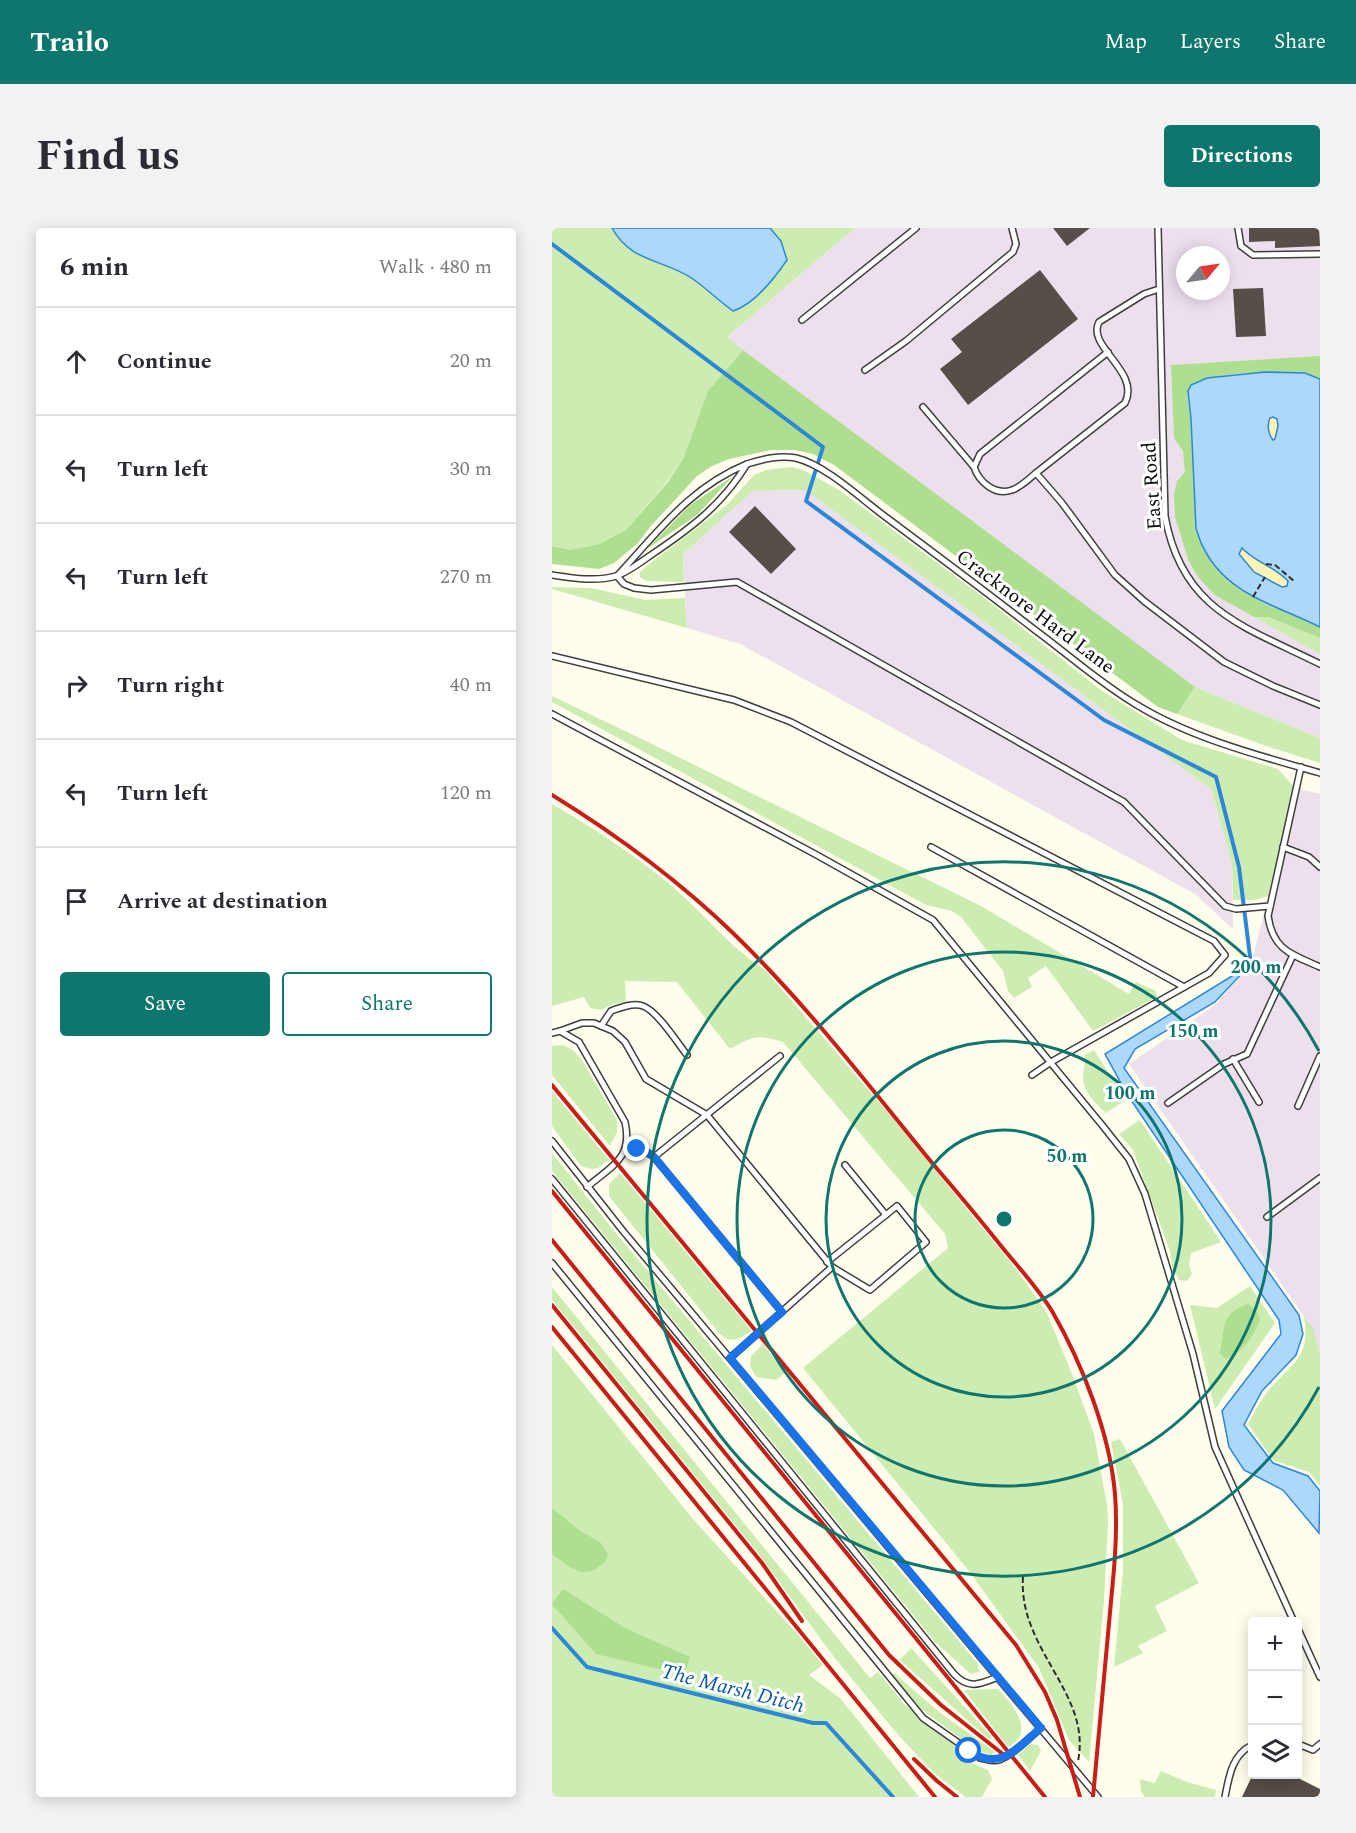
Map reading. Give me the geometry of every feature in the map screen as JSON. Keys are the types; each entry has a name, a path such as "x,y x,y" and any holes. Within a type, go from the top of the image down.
{"lane":[{"path":"802,320 916,228"},
{"path":"865,370 906,341 1013,252 1016,244 1012,228"},
{"name":"East Road","path":"1158,228 1165,516 1174,553 1184,573 1214,608 1229,618 1320,664"},
{"path":"1238,228 1241,246 1253,255 1320,254"},
{"path":"923,406 974,467 982,481 991,488 1007,491 1018,488 1125,403 1128,391 1124,377 1098,338 1096,329 1099,322 1144,294 1159,289"},
{"path":"974,467 980,454 1108,352"},
{"name":"Cracknore Hard Lane","path":"617,576 686,500 726,472 766,458 796,459 812,465 858,496 1137,705 1195,733 1320,773"},
{"path":"552,575 579,579 617,576 667,544 708,513 734,485 747,464"},
{"path":"1036,473 1062,503 1115,575 1144,601 1224,662 1273,686 1320,705"},
{"path":"617,576 624,584 651,590 737,582 1125,802 1225,906 1236,909 1270,906"},
{"path":"552,656 734,700 791,722 1214,940 1225,955 1209,973 1032,1075"},
{"path":"552,714 815,854 933,920 1051,1062 1129,1159 1145,1194 1192,1354 1215,1448 1292,1617"},
{"path":"1301,767 1268,916 1271,933 1279,946 1320,967"},
{"path":"931,847 1184,987"},
{"path":"1283,847 1309,857 1320,867"},
{"path":"1168,1103 1224,1064 1247,1054 1293,955"},
{"path":"601,1026 611,1011 644,1006 687,1054"},
{"path":"552,1033 582,1023 594,1023 613,1031 625,1042 646,1079 707,1115 829,1264 870,1290 926,1242 897,1206 829,1264 782,1312 730,1358"},
{"path":"560,1031 579,1042 625,1122 628,1136 626,1151 588,1186"},
{"path":"654,1157 780,1056"},
{"path":"1298,1106 1320,1056"},
{"path":"1233,1059 1259,1102"},
{"path":"552,1141 623,1231 1098,1797"},
{"path":"626,1151 644,1150 654,1157 782,1312"},
{"path":"844,1165 886,1215"},
{"path":"1267,1217 1320,1178"},
{"path":"552,1179 954,1674 965,1684 970,1685 998,1677"},
{"path":"552,1263 923,1718 980,1758 990,1760 998,1760 1005,1756 1041,1728"},
{"path":"1302,1638 1320,1677"},
{"path":"1302,1746 1313,1750 1320,1744"},
{"path":"1225,1797 1230,1771 1242,1750 1248,1747"}],"path":[{"path":"1266,564 1275,565 1294,581"},
{"path":"1253,597 1264,577"},
{"path":"1023,1577 1022,1591 1026,1614 1036,1641 1071,1702 1078,1726 1081,1746 1076,1770"}],"shaded area":[{"path":"855,228 1320,228 1320,738 1190,685 726,338"},
{"path":"805,490 1211,789 1232,863 1233,929 1195,894 740,644 687,628 683,554 753,491"},
{"path":"1295,788 1320,794 1320,1355 1312,1328 1129,1064 1215,1005 1251,965"}],"green space":[{"path":"552,228 612,228 628,247 638,254 693,279 733,311 755,296 779,272 781,241 770,228 855,228 727,337 743,350 708,391 683,459 667,482 626,530 599,544 570,550 552,546"},
{"path":"743,350 1195,687 1177,714 1158,707 834,465 813,454 795,450 771,450 729,459 712,466 697,476 638,543 614,563 599,569 552,564 552,546 570,550 599,544 626,530 668,482 683,459 708,391"},
{"path":"1320,356 1320,379 1270,373 1222,376 1192,385 1188,401 1238,588 1267,605 1320,627 1320,638 1269,617 1254,617 1215,595 1198,577 1189,562 1175,517 1174,494 1177,481 1185,472 1183,451 1174,438 1171,365"},
{"path":"791,467 803,470 839,490 987,600 1102,691 1182,740 1278,769 1295,788 1268,896 1255,900 1233,900 1232,863 1211,789 805,490 753,491 683,554 684,582 646,581 640,577 640,572 648,565 728,504 754,475 766,470"},
{"path":"733,476 697,515 647,549 689,506"},
{"path":"552,587 591,588 645,600 685,598 687,628 552,589"},
{"path":"1254,617 1269,617 1320,638 1320,654"},
{"path":"1195,687 1320,738 1320,763 1177,714"},
{"path":"552,696 981,906 1129,994 1136,982 1156,991 1157,997 1093,1031 1046,966 1028,978 1032,987 1014,998 1008,991 1003,971 961,917 952,911 926,905 552,702"},
{"path":"552,804 583,822 660,876 741,952 765,970 891,1116 1016,1269 1046,1311 1094,1434 1107,1505 1104,1600 1089,1762 1069,1740 1039,1668 969,1571 803,1368 948,1248 945,1234 783,1042 760,1037 744,1041 730,1049 677,982 625,981 626,1001 602,1010 590,1008 584,997 552,1006"},
{"path":"563,1045 573,1050 582,1060 617,1120 617,1132 610,1146 552,1075 552,1046"},
{"path":"1094,1050 1126,1100 1106,1113 1090,1096 1083,1081 1085,1055"},
{"path":"552,1091 609,1160 598,1168 591,1169 581,1166 552,1126"},
{"path":"1140,1120 1221,1242 1191,1253 1189,1264 1192,1274 1187,1281 1179,1280 1172,1266 1170,1251 1133,1150 1119,1134"},
{"path":"552,1153 614,1231 978,1664 979,1672 971,1674 935,1642 552,1171"},
{"path":"620,1173 751,1331 735,1340 723,1337 719,1333 609,1196 609,1184"},
{"path":"1250,1286 1275,1323 1215,1409 1190,1305 1217,1308"},
{"path":"552,1287 870,1678 878,1672 904,1704 953,1744 972,1763 988,1770 992,1779 982,1797 966,1797 935,1774 899,1736 834,1657 758,1553 552,1300"},
{"path":"1248,1304 1256,1310 1260,1320 1247,1343 1226,1359 1220,1353 1225,1323 1232,1312"},
{"path":"1304,1316 1313,1328 1320,1355 1320,1486 1309,1472 1273,1460 1248,1424 1267,1392 1298,1359 1305,1342"},
{"path":"763,1344 785,1373 776,1380 756,1377 750,1366 751,1356"},
{"path":"552,1345 693,1519 823,1665 809,1675 841,1699 919,1797 552,1797"},
{"path":"1120,1439 1199,1583 1155,1606 1167,1631 1138,1646 1143,1653 1114,1667 1123,1571 1123,1504 1111,1442"},
{"path":"552,1508 580,1531 600,1542 608,1554 603,1563 594,1570 581,1572 569,1567 552,1554"},
{"path":"563,1589 625,1628 690,1657 684,1675 596,1654 552,1604"},
{"path":"911,1648 992,1737 990,1740 900,1660"},
{"path":"894,1673 939,1712 995,1752 991,1755 976,1750 917,1706 891,1675"},
{"path":"998,1689 1015,1710 1021,1726 1021,1734 1008,1747 964,1690"},
{"path":"1030,1744 1038,1745 1041,1751 1030,1771 1018,1755"},
{"path":"1161,1771 1187,1782 1216,1790 1215,1797 1145,1797 1141,1791 1140,1779 1155,1783"}],"sand":[{"path":"1273,417 1277,419 1278,426 1273,440 1269,433 1268,421"},
{"path":"1242,548 1250,557 1275,568 1288,581 1287,586 1282,587 1254,572 1239,554"}],"water":[{"path":"612,228 770,228 781,241 787,260 756,297 733,311 693,279 629,248"},
{"path":"1265,372 1305,373 1320,379 1320,627 1245,592 1215,567 1204,549 1196,528 1188,391 1191,385 1207,378","holes":["1270,418 1277,419 1278,426 1273,440 1268,426","1242,548 1288,581 1287,586 1282,587 1254,572 1239,554"]},
{"path":"1250,965 1215,1002 1135,1049 1124,1068 1299,1315 1303,1334 1296,1355 1262,1391 1244,1425 1273,1463 1308,1476 1320,1491 1319,1533 1283,1490 1244,1470 1229,1447 1222,1411 1281,1334 1279,1320 1127,1094 1105,1054"}],"building":[{"path":"1053,228 1090,228 1067,246"},
{"path":"1249,228 1319,228 1320,246 1275,248 1275,241 1249,242"},
{"path":"1040,270 1078,319 968,405 940,369 962,352 951,339"},
{"path":"1263,288 1266,336 1236,337 1233,289"},
{"path":"755,506 796,549 771,574 729,532"},
{"path":"1251,1779 1300,1779 1320,1789 1320,1797 1242,1797"}],"waterway":[{"path":"552,244 823,447 806,501 1104,720 1216,777 1239,867 1251,965"},
{"name":"The Marsh Ditch","path":"552,1628 587,1667 813,1723 826,1723 893,1797"}],"railway":[{"path":"552,795 600,826 669,877 713,914 761,961 837,1046 1030,1281 1047,1303 1063,1331 1084,1376 1101,1423 1112,1471 1116,1503 1114,1569 1093,1797"},
{"path":"552,1085 1016,1645 1045,1692 1057,1720 1080,1797"},
{"path":"552,1191 1045,1797"},
{"path":"552,1240 889,1655 941,1705 1004,1755"},
{"path":"552,1305 762,1563 802,1621"},
{"path":"552,1327 935,1797"},
{"path":"914,1759 957,1797"}],"route":[{"path":"637,1149 644,1150 654,1157 782,1312 730,1358 1041,1728 998,1760 980,1758 969,1751"}]}
